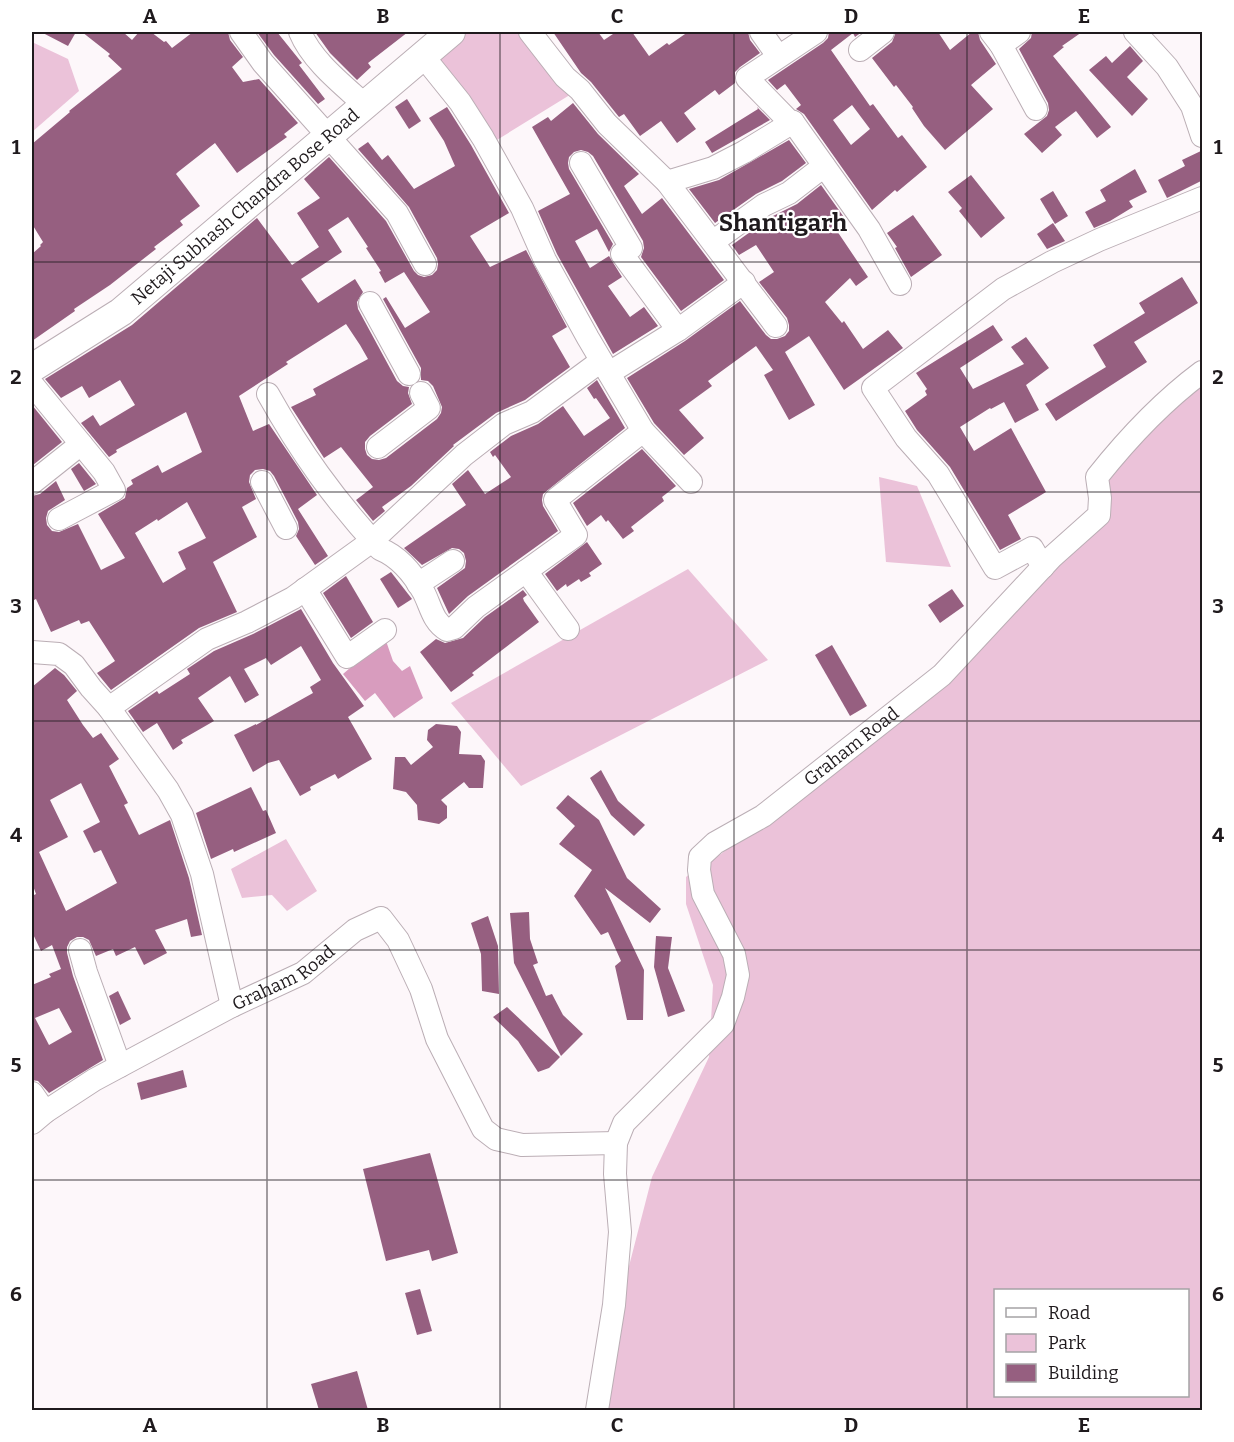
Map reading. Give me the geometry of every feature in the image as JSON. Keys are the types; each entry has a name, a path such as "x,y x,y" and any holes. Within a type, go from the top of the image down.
{"main road":[{"name":"Netaji Subhash Chandra Bose Road","path":"32,368 121,312 451,32"}],"street":[{"path":"241,32 263,63 330,135 397,213 425,264"},
{"path":"300,32 302,38 324,66 365,105"},
{"path":"530,32 565,77 580,90 607,124 667,182 777,326"},
{"path":"760,32 778,56"},
{"path":"816,32 747,78 788,120 793,122 869,229 900,284"},
{"path":"861,50 883,32"},
{"path":"1135,32 1167,66 1192,106 1203,136"},
{"path":"1003,36 1036,109"},
{"path":"423,56 460,102 483,138 522,208 545,260 643,431 691,482"},
{"path":"667,182 713,168 793,122"},
{"path":"581,163 631,248 622,254 678,330"},
{"path":"714,242 764,205 789,193 824,166"},
{"path":"1043,567 1032,549 995,568 938,474 906,438 873,388 1003,289 1099,240 1203,198"},
{"path":"109,708 207,639 247,622 293,598 372,541 414,500 504,424 532,412 605,367 678,330 744,282"},
{"path":"370,303 409,374"},
{"name":"Graham Road","path":"597,1410 614,1305 620,1232 615,1174 616,1143 624,1123 723,1024 734,997 738,975 734,954 703,894 699,870 700,857 715,843 767,813 942,675 1043,567 1099,514 1100,498 1097,477 1167,402 1203,372"},
{"path":"32,384 104,472 114,490 59,519"},
{"path":"378,447 429,408 421,393"},
{"path":"268,394 295,441 331,493 380,549 388,552 408,568 431,612 441,627 447,630 454,628 476,607 576,535 555,500 643,431"},
{"path":"32,483 81,444"},
{"path":"262,483 286,528"},
{"path":"418,584 453,561"},
{"path":"526,571 568,629"},
{"path":"305,589 347,657 385,630"},
{"name":"Graham Road","path":"32,652 59,654 74,665 109,708 168,790 182,816 202,874 232,1006 303,973 355,930 381,918 398,940 421,989 437,1039 483,1129 496,1139 522,1145 616,1143"},
{"path":"80,950 120,1066"},
{"path":"32,1093 38,1117 94,1080 232,1006"}],"green space":[{"path":"460,32 526,32 573,93 492,143 429,58"},
{"path":"32,42 68,59 79,91 32,132"},
{"path":"1202,375 1202,1410 594,1410 596,1394 652,1177 709,1057 713,985 686,904 686,877 701,864 721,854 877,729 1104,518 1100,479"},
{"path":"879,477 917,486 951,567 886,562"},
{"path":"688,569 768,660 521,786 451,703"},
{"path":"286,839 317,891 287,911 272,895 242,898 231,869"}],"shaded area":[{"path":"385,638 393,661 402,671 410,666 423,698 394,718 375,693 365,701 343,674"}],"building":[{"path":"41,32 76,32 68,46"},
{"path":"82,32 123,32 132,40 139,32 151,32 164,42 166,41 172,48 193,32 228,32 230,40 243,57 232,67 243,82 259,79 298,123 284,134 287,137 237,173 215,143 178,172 176,174 200,206 180,221 183,225 154,247 156,249 32,341 32,254 43,242 32,224 32,144 122,69 108,56 110,54"},
{"path":"257,32 277,32 302,63 299,65 325,99 318,104 274,55"},
{"path":"315,32 408,32 368,63 371,67 357,80 330,53"},
{"path":"553,32 598,32 604,40 616,32 632,32 649,56 688,32 748,32 750,40 760,53 735,72 735,83 719,95 715,90 684,113 696,129 677,143 661,121 640,136 624,114 619,117 581,73"},
{"path":"829,32 862,32 855,37 853,33 831,50 870,106 873,104 898,138 902,135 927,167 872,210 804,114 796,109 801,105 785,84 777,90 768,80 828,38","holes":["852,105 870,129 851,145 833,120"]},
{"path":"896,32 938,32 950,50 972,32 978,32 980,40 996,64 971,85 993,109 945,150 924,126 896,85 894,87 872,58 892,42"},
{"path":"1032,32 1082,32 1062,46 1064,47 1053,56 1111,127 1097,138 1076,111 1055,127 1062,135 1042,153 1024,134 1047,116 1049,110 1048,103 1019,49 1031,38"},
{"path":"1130,46 1143,61 1127,77 1148,99 1132,116 1089,70 1106,56 1112,63"},
{"path":"407,99 421,121 409,129 395,107"},
{"path":"573,103 598,134 639,174 624,186 642,214 662,198 724,280 681,311 641,257 644,248 643,241 593,156 581,150 574,152 569,157 569,169 613,244 609,252 597,229 575,241 590,268 609,256 622,277 608,286 630,317 644,307 658,326 613,354 557,254 538,211 570,194 532,127 548,117 551,121"},
{"path":"447,107 471,145 509,213 470,236 490,267 526,250 567,327 552,336 570,367 525,400 496,413 453,445 411,486 382,507 385,511 373,521 356,500 373,487 341,447 324,458 291,407 316,395 313,389 368,359 346,324 286,362 288,364 239,396 253,431 269,424 317,495 298,509 328,556 315,565 296,536 299,529 298,522 274,476 270,471 255,470 250,475 249,482 256,499 242,507 257,537 213,562 237,612 199,628 111,690 97,673 115,661 89,621 81,624 79,620 51,632 36,599 32,601 32,496 40,494 56,481 65,500 48,511 47,525 52,531 59,532 78,524 101,570 125,558 98,514 125,498 127,488 133,484 131,480 158,465 162,473 202,452 186,412 116,450 117,452 109,457 81,423 93,415 100,426 135,405 120,380 89,398 82,386 61,398 45,379 132,325 257,218 292,265 319,247 297,213 320,198 304,179 329,157 386,221 414,271 424,277 432,275 437,270 437,258 409,207 358,149 368,142 382,160 388,155 414,189 455,166 444,141 429,118","holes":["348,217 368,247 366,248 381,271 379,272 385,283 404,272 430,312 405,328 386,297 383,299 421,368 421,380 428,381 433,386 442,407 437,419 386,458 379,460 367,455 365,442 412,404 408,393 409,387 397,381 358,309 357,302 363,292 355,279 318,303 301,279 342,252 328,230","187,502 206,538 178,552 186,569 163,583 135,533"]},
{"path":"757,107 770,120 712,153 705,142 758,109"},
{"path":"789,140 806,163 782,181 756,194 715,223 689,189 719,180"},
{"path":"1203,150 1203,180 1167,198 1158,180 1185,166 1182,160"},
{"path":"1135,169 1147,192 1129,201 1133,207 1094,228 1085,212 1106,201 1100,190"},
{"path":"971,175 1005,218 981,238 959,211 962,208 948,192"},
{"path":"821,185 846,220 837,231 868,277 856,286 850,278 825,302 842,323 844,321 863,349 888,330 903,348 844,390 809,336 785,352 815,405 789,420 764,375 773,370 756,346 708,381 712,386 679,410 704,438 684,455 654,423 627,378 685,341 740,301 771,339 785,336 789,331 787,318 759,282 774,272 756,245 739,255 732,245 771,217 797,204"},
{"path":"1053,191 1068,216 1055,224 1040,199"},
{"path":"913,215 942,255 911,277 895,248 897,247 887,233"},
{"path":"1053,223 1065,241 1047,249 1037,234"},
{"path":"1182,277 1198,303 1134,342 1147,362 1056,421 1045,404 1106,367 1093,345 1145,313 1139,303"},
{"path":"993,325 1003,340 960,368 973,389 1024,364 1011,347 1026,337 1049,368 1026,385 1039,410 1015,423 1004,402 960,427 974,451 1011,428 1046,492 1008,515 1021,539 1000,550 950,467 917,430 905,411 927,395 925,391 927,389 916,373"},
{"path":"597,380 625,428 543,494 543,506 558,531 468,596 449,614 437,588 465,568 464,553 452,548 422,565 404,548 466,505 452,484 468,470 485,494 511,477 495,455 493,457 490,452 511,436 538,424 563,406 584,436 610,418 587,388"},
{"path":"32,405 62,442 33,465 32,462"},
{"path":"642,449 676,486 662,497 664,501 631,527 634,531 623,539 601,515 587,526 573,503"},
{"path":"79,463 96,484 84,491 71,469"},
{"path":"587,542 602,564 589,573 591,576 581,582 579,579 567,587 566,584 557,591 545,574"},
{"path":"391,572 412,599 398,608 380,579"},
{"path":"346,576 373,622 351,638 323,593"},
{"path":"952,589 964,606 940,623 928,605"},
{"path":"523,590 527,595 523,598 524,601 539,622 451,692 420,652 436,639 445,643 463,638 485,617"},
{"path":"301,609 333,663 364,706 348,717 372,759 338,779 335,774 310,787 311,790 300,796 279,760 268,763 253,772 234,735 313,693 310,687 321,680 301,646 271,665 266,658 244,669 259,695 245,703 230,676 198,698 214,721 181,740 183,743 173,750 157,723 143,732 128,711 157,691 159,694 190,674 187,669 214,651"},
{"path":"832,645 867,706 850,716 815,655"},
{"path":"55,668 77,691 67,700 93,738 101,733 119,759 109,766 128,803 124,805 139,835 170,820 189,878 202,935 191,937 187,919 155,930 167,953 144,965 135,947 116,956 113,949 96,956 89,940 77,937 70,941 67,953 73,976 103,1060 49,1093 38,1081 32,1080 32,985 51,977 49,974 61,969 52,945 41,951 32,932 32,896 36,894 32,883 32,687","holes":["81,783 100,822 83,831 94,853 101,850 117,883 66,911 39,852 68,837 50,800","59,1008 72,1032 49,1045 35,1018"]},
{"path":"436,724 457,726 461,732 459,754 481,755 485,761 483,788 469,788 464,782 441,800 447,806 447,818 439,824 418,820 417,805 406,792 393,789 395,757 405,757 411,765 433,747 427,740 428,730"},
{"path":"601,770 618,801 645,825 634,836 611,815 590,778"},
{"path":"251,787 263,811 266,810 276,833 234,852 233,849 211,859 196,813"},
{"path":"568,795 599,820 627,878 661,909 650,923 605,888 644,970 643,1020 627,1020 615,966 621,961 608,932 601,935 574,896 592,870 559,844 575,826 556,808"},
{"path":"529,912 530,939 538,963 533,965 546,996 552,994 563,1015 583,1034 561,1056 514,963 510,913"},
{"path":"488,916 498,946 499,994 482,991 481,954 471,923"},
{"path":"656,936 672,937 668,968 685,1011 668,1017 654,967"},
{"path":"118,991 131,1019 120,1025 109,996"},
{"path":"507,1007 560,1057 549,1068 538,1072 518,1041 493,1017"},
{"path":"183,1070 187,1087 141,1100 137,1083"},
{"path":"430,1153 458,1253 432,1261 429,1250 386,1261 363,1169"},
{"path":"420,1289 432,1331 417,1335 405,1293"},
{"path":"357,1371 368,1410 319,1410 311,1384"}],"district":[{"name":"Shantigarh","path":"783,223"}]}
